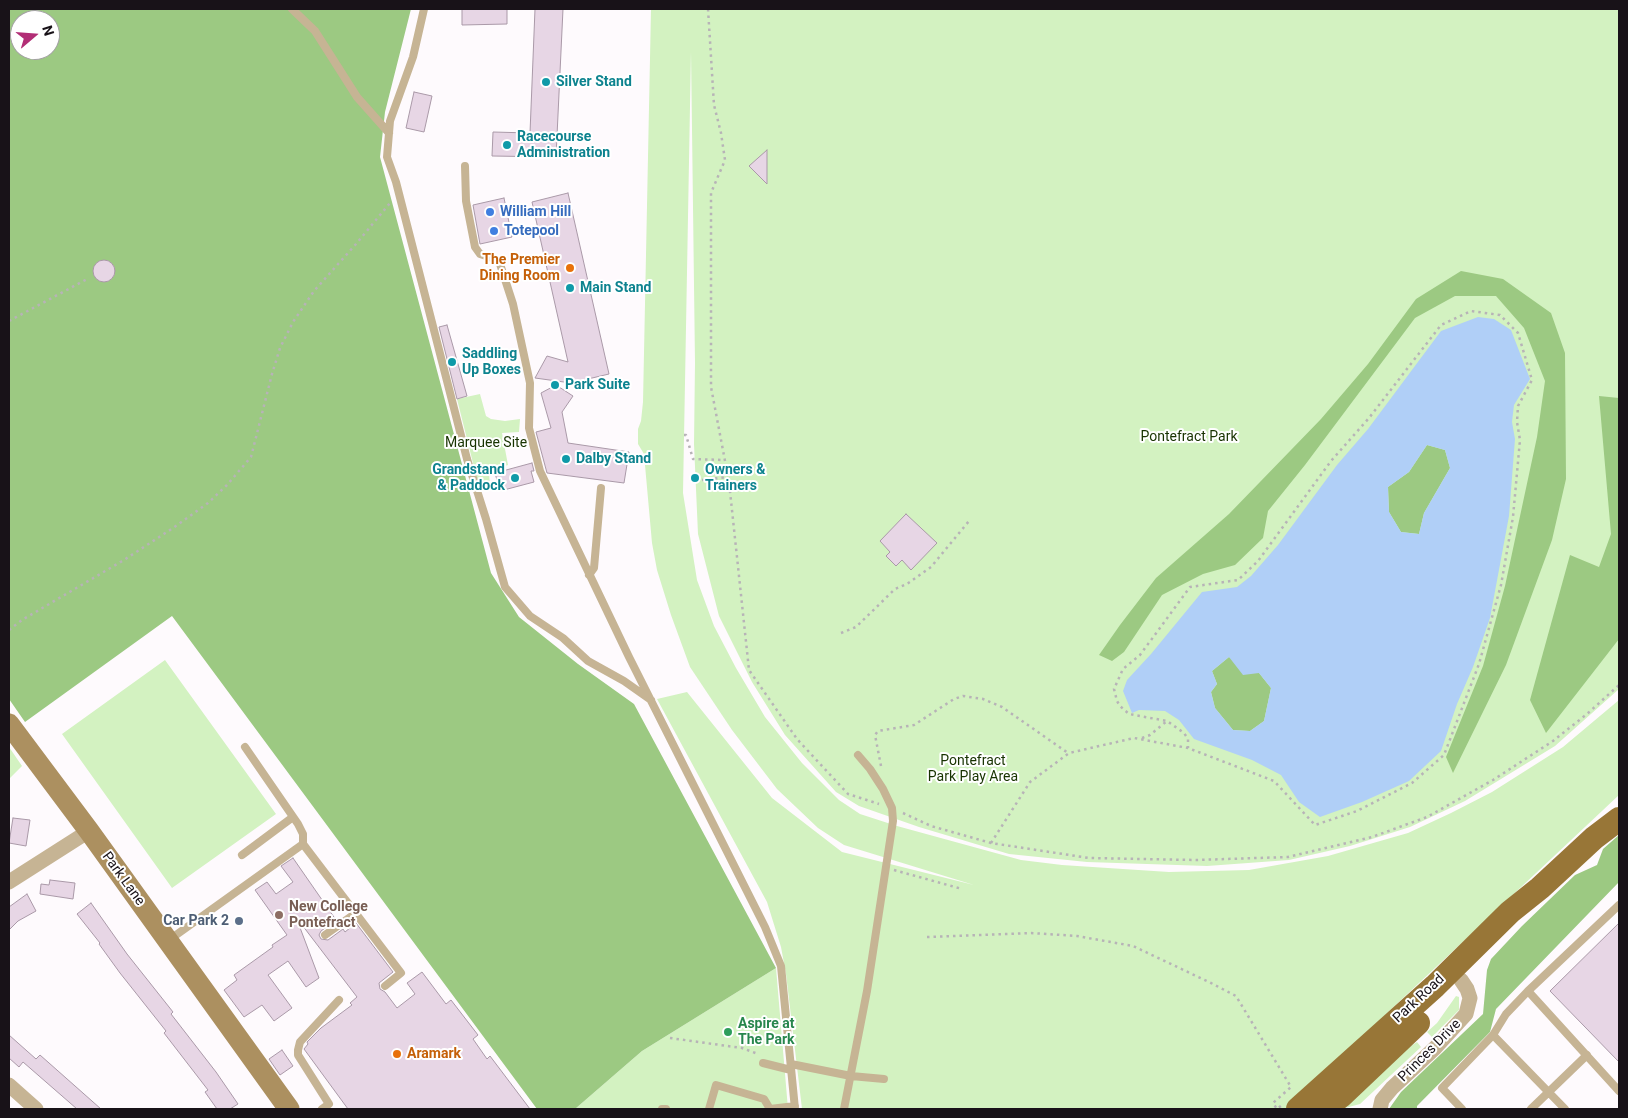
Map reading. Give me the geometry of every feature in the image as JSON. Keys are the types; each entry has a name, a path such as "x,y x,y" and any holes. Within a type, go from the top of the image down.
{"main road":[{"name":"Park Lane","path":"9,724 289,1109"},
{"name":"Park Road","path":"1594,838 1619,809"},
{"name":"Park Road","path":"1291,1106 1336,1076 1435,986 1510,912 1540,888 1594,838 1619,819"},
{"name":"Park Road","path":"1332,1107 1466,980 1540,888"},
{"path":"1435,986 1443,982 1466,980"}],"street":[{"path":"9,882 88,831"},
{"name":"Princes Drive","path":"1380,1109 1382,1100 1392,1088 1435,1048 1466,1014 1470,998 1466,980"},
{"path":"1332,1107 1336,1076"},
{"path":"9,1084 36,1109"}],"lane":[{"path":"292,9 315,31 357,97 389,133"},
{"path":"424,9 413,57 390,121 387,158 399,195 467,460 506,587 530,616 563,638 588,661 624,681 652,701"},
{"path":"465,166 466,202 476,247 480,254 495,259 500,264 513,304 530,383 529,416 531,438 540,471 589,575 765,927 781,966 795,1107 770,1109 764,1099 716,1085 709,1109"},
{"path":"589,575 594,568 601,488"},
{"path":"245,747 293,817 303,834 303,844 401,973 385,986"},
{"path":"844,1109 867,991 893,821 892,808 878,782 858,755"},
{"path":"242,855 293,817"},
{"path":"168,941 303,844"},
{"path":"1462,1109 1442,1088 1493,1034 1506,1014 1619,905"},
{"path":"325,935 356,914"},
{"path":"1528,992 1619,1091"},
{"path":"322,1109 329,1104 298,1055 298,1050 300,1042 340,1000"},
{"path":"1493,1034 1565,1109"},
{"path":"1531,1109 1587,1055"},
{"path":"763,1063 884,1079"}],"path":[{"path":"708,9 714,105 725,160 711,193 711,388 728,477 749,670 797,739 848,794 892,808 931,826 991,843 1089,858 1196,860 1288,857 1372,837 1427,817 1493,780 1553,741 1619,685"},
{"path":"9,630 22,620 124,560 173,528 208,503 227,485 251,457 280,348 293,322 314,291 399,195"},
{"path":"9,321 89,278"},
{"path":"991,843 1030,782 1069,753 1134,738 1188,748 1274,781 1315,825 1357,811 1412,783 1444,755 1479,664 1501,585 1513,517 1520,440 1517,422 1518,406 1532,380 1518,333 1500,315 1471,311 1440,325 1368,418 1331,461 1258,561 1238,580 1190,588 1140,655 1123,670 1114,689 1120,706 1129,714 1167,721 1184,733 1188,739 1188,748"},
{"path":"684,435 686,435 693,460 724,460"},
{"path":"702,480 728,477"},
{"path":"841,633 856,628 895,589 907,584 931,566 969,521"},
{"path":"878,782 882,774 875,735 878,731 914,725 954,699 963,696 983,699 1002,707 1069,753"},
{"path":"1140,739 1150,735 1167,721"},
{"path":"886,868 962,889"},
{"path":"927,937 1032,933 1077,936 1133,946 1236,996 1291,1086 1273,1103 1278,1109 1291,1106"},
{"path":"670,1038 742,1048 760,1054"}],"green space":[{"path":"9,9 411,9 385,112 380,157 491,573 519,617 578,664 634,704 776,968 642,1051 575,1109 537,1109 172,616 25,722 9,699"},
{"name":"Pontefract Park","path":"651,9 1619,9 1619,689 1555,746 1465,801 1410,827 1350,846 1289,860 1207,866 1087,862 1009,854 919,827 859,806 836,792 785,735 752,682 719,616 698,534 694,444 695,363 691,51 683,493 697,580 714,626 765,717 802,763 839,800 860,814 1021,860 1062,865 1169,872 1249,870 1328,856 1408,833 1492,792 1563,747 1619,700 1619,795 1285,1109 802,1109 786,974 781,947 767,902 657,699 687,692 772,798 842,852 974,885 844,845 818,828 777,789 732,730 690,667 657,570 652,543 644,454 638,444 638,429 643,402"},
{"path":"1461,271 1503,279 1551,313 1565,353 1566,479 1552,540 1506,665 1453,773 1446,757 1483,666 1505,586 1537,437 1545,381 1524,328 1496,296 1455,296 1415,318 1305,465 1268,511 1263,538 1235,565 1203,574 1162,595 1124,652 1112,661 1099,655 1156,578 1229,514 1321,419 1368,364 1416,299"},
{"name":"Marquee Site","path":"480,394 486,416 491,419 505,421 520,419 519,432 502,433 508,465 489,471 490,487 484,488 478,483 457,399"},
{"path":"1599,396 1619,398 1619,639 1546,733 1530,700 1570,555 1599,567 1611,534"},
{"path":"1427,445 1445,450 1450,468 1424,513 1419,534 1401,532 1389,512 1388,487 1409,472"},
{"path":"1229,657 1259,673 1271,688 1264,721 1250,731 1233,730 1215,708 1211,692 1217,684 1212,671"},
{"path":"165,660 276,814 172,888 62,734"},
{"path":"9,747 22,766 9,779"},
{"path":"1619,835 1619,882 1496,1009 1490,1032 1417,1106 1417,1109 1389,1109 1401,1092 1483,1014 1487,970 1491,959 1575,875 1597,865 1603,849"},
{"name":"Aspire at The Park","path":"776,968 788,1109 575,1109 642,1051"},
{"path":"1456,996 1459,997 1459,1010 1432,1037 1427,1032 1437,1023"},
{"path":"1417,1042 1421,1047 1360,1104 1345,1108 1343,1104 1391,1059"}],"water":[{"path":"1478,317 1494,319 1511,330 1530,379 1514,405 1512,422 1515,439 1509,516 1490,618 1441,751 1409,781 1362,802 1320,817 1299,802 1281,775 1252,760 1194,739 1179,720 1165,711 1139,710 1132,713 1123,691 1127,680 1202,592 1237,587 1251,576 1278,545 1337,465 1368,429 1441,331","holes":["1427,445 1445,450 1450,468 1424,513 1419,534 1401,532 1389,512 1388,487 1409,472","1229,657 1243,675 1259,673 1271,688 1264,721 1250,731 1233,730 1215,708 1211,692 1217,684 1212,671"]}],"building":[{"path":"462,9 507,9 507,24 462,25"},
{"name":"Silver Stand","path":"535,9 563,9 556,157 492,156 493,132 530,133"},
{"path":"414,92 432,96 424,132 406,128"},
{"path":"767,150 767,184 749,166"},
{"name":"Main Stand","path":"568,193 609,374 571,383 535,378 547,356 568,362 532,202"},
{"path":"504,198 512,237 480,244 473,205"},
{"path":"100,260 108,260 115,267 115,275 108,282 100,282 93,275 93,267"},
{"name":"Saddling Up Boxes","path":"447,325 467,396 457,399 439,327"},
{"path":"556,385 573,396 562,412 568,443 629,452 624,483 547,473 536,432 551,428 541,393"},
{"name":"Grandstand & Paddock","path":"532,463 534,471 531,471 534,482 500,491 495,473"},
{"path":"906,514 937,543 911,570 902,560 896,566 886,556 890,552 880,541"},
{"path":"13,818 30,820 26,846 9,843"},
{"path":"293,858 336,920 321,931 319,935 321,939 328,940 343,929 345,932 356,923 393,972 379,983 380,989 385,992 397,1008 415,994 407,983 422,972 446,1004 451,1000 478,1035 473,1039 487,1059 490,1056 530,1109 348,1109 304,1049 308,1044 307,1042 321,1028 352,1005 350,1003 357,997 296,917 319,978 306,987 288,961 268,975 292,1008 274,1021 262,1005 244,1017 224,990 237,980 234,975 287,935 255,890 267,882 276,894 293,882 281,866"},
{"path":"50,880 75,883 73,899 40,894 41,884 49,885"},
{"path":"27,894 36,911 18,921 9,930 9,907"},
{"path":"91,903 127,954 173,1012 171,1014 238,1104 230,1109 217,1109 205,1092 208,1090 164,1033 166,1031 77,914"},
{"path":"1619,923 1619,1062 1550,991"},
{"path":"9,1035 36,1059 40,1055 101,1109 77,1109 23,1062 19,1067 9,1058"},
{"path":"282,1050 293,1066 280,1075 269,1059"}],"place":[{"name":"Silver Stand","path":"546,82"},
{"name":"Racecourse Administration","path":"507,145"},
{"name":"William Hill","path":"490,212"},
{"name":"Totepool","path":"494,231"},
{"name":"The Premier Dining Room","path":"570,268"},
{"name":"Main Stand","path":"570,288"},
{"name":"Saddling Up Boxes","path":"452,362"},
{"name":"Park Suite","path":"555,385"},
{"name":"Dalby Stand","path":"566,459"},
{"name":"Grandstand & Paddock","path":"515,478"},
{"name":"Owners & Trainers","path":"695,478"},
{"name":"New College Pontefract","path":"279,915"},
{"name":"Car Park 2","path":"239,921"},
{"name":"Aspire at The Park","path":"728,1032"},
{"name":"Aramark","path":"397,1054"}],"park label":[{"name":"Pontefract Park Play Area","path":"973,770"}]}
